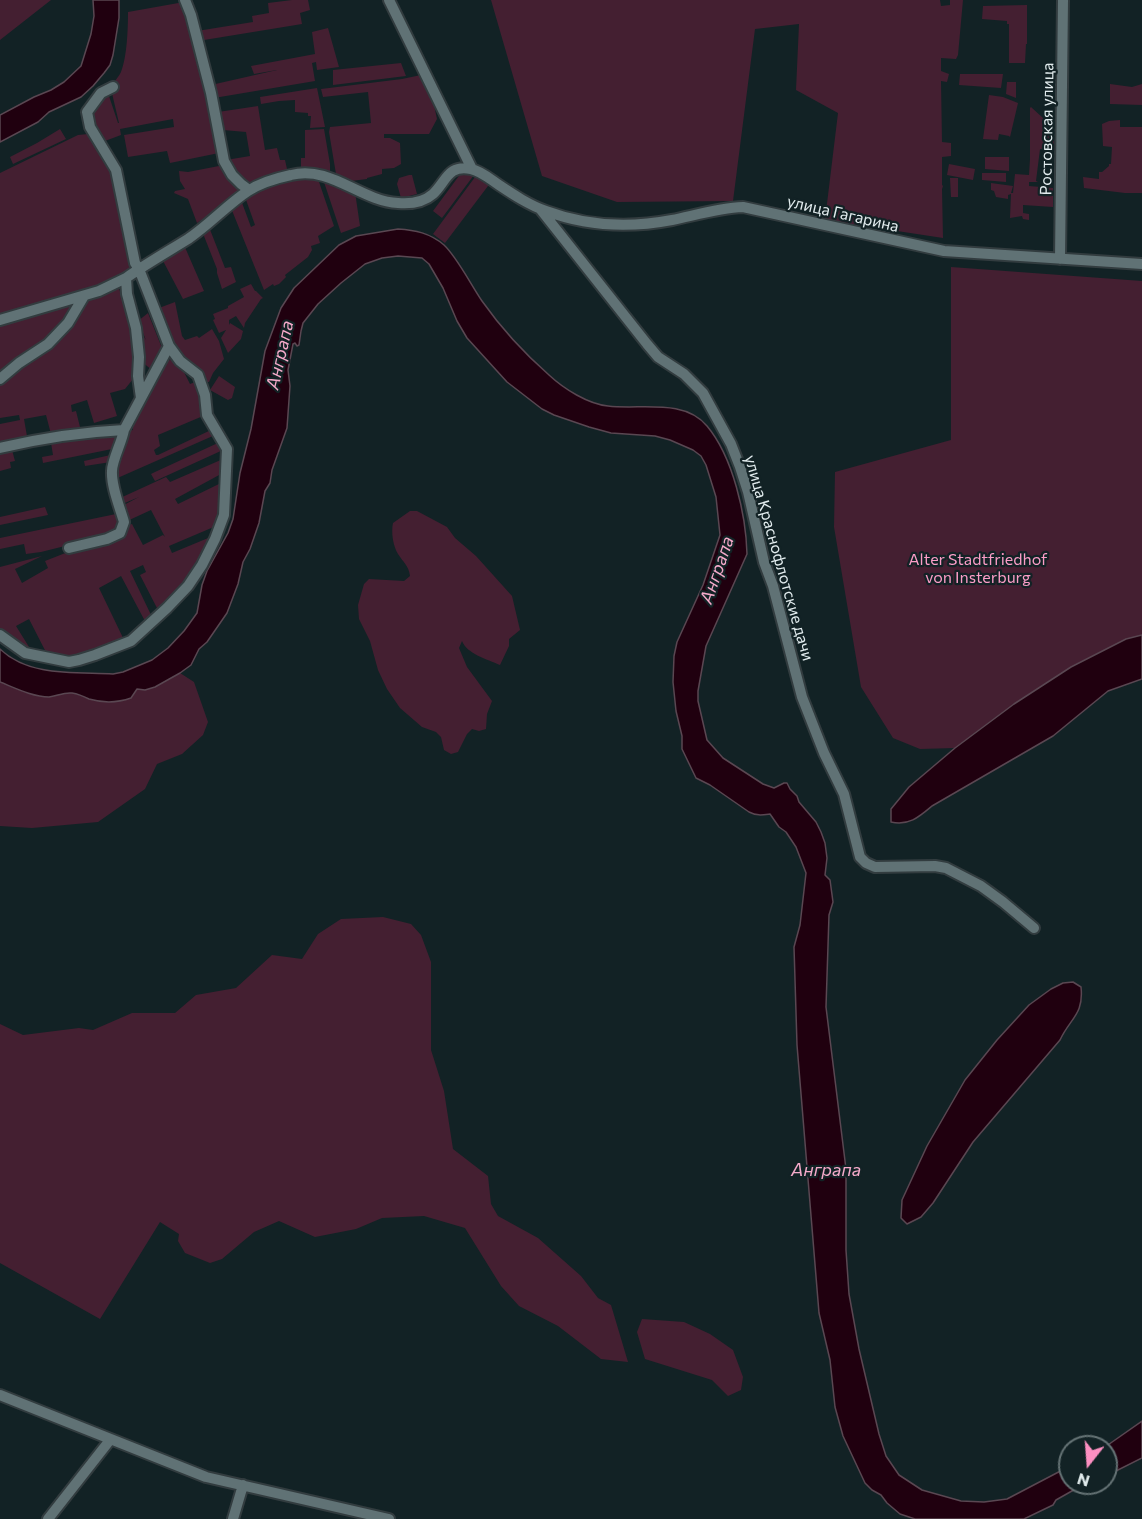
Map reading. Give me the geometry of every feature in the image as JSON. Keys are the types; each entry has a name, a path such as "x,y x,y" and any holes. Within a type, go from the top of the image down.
{"street":[{"path":"185,0 211,93 224,161 232,175 249,190"},
{"path":"0,320 99,291 126,278 188,238 249,190 279,178 303,172 328,177 381,201 409,203 421,201 432,195 448,173 457,168 472,169 389,0"},
{"name":"Ростовская улица","path":"1060,259 1063,0"},
{"path":"0,635 25,653 69,662 131,641 188,586 202,565 224,515 227,448 207,415 205,395 198,375 180,361 169,346 135,263 116,170 90,127 87,112 100,93 113,87"},
{"name":"улица Краснофлотские дачи","path":"472,169 518,198 541,209 646,344 658,357 684,374 703,393 731,444 740,467 802,697 824,753 844,794 860,857 875,867 935,866 946,868 981,886 1034,928"},
{"name":"улица Гагарина","path":"541,209 598,224 622,224 652,223 743,207 944,251 1142,264"},
{"path":"126,278 127,294 136,328 141,398"},
{"path":"0,379 18,363 48,344 68,323 84,296"},
{"path":"69,548 107,539 120,533 124,522 116,497 112,470 124,430 169,346"},
{"path":"0,448 88,431 124,430"},
{"path":"0,1395 206,1477 389,1519"},
{"path":"48,1519 110,1440"},
{"path":"233,1519 243,1485"}],"green space":[{"path":"0,0 51,0 0,40"},
{"path":"308,0 310,10 300,13 302,24 198,41 197,31 253,22 252,16 269,13 268,3"},
{"path":"491,0 940,0 941,6 950,5 950,0 963,0 958,55 956,59 941,58 941,71 949,74 947,82 941,81 942,142 951,143 951,156 942,157 943,238 825,220 838,113 796,90 799,24 755,29 733,201 617,202 542,176"},
{"path":"184,2 219,153 170,163 167,151 128,157 124,135 174,127 173,119 120,129 121,135 97,144 88,114 102,98 109,96 119,123 111,89 121,72 125,59 128,12"},
{"path":"1027,5 1025,63 1009,63 1009,24 1007,21 982,19 983,6"},
{"path":"328,28 339,67 317,70 316,62 312,63 315,81 214,98 211,85 277,70 254,74 251,66 315,54 312,32"},
{"path":"401,63 406,76 333,85 333,70"},
{"path":"960,74 1003,74 1001,88 959,85"},
{"path":"421,75 431,91 437,119 429,134 384,134 384,138 400,143 401,164 394,168 382,169 382,174 351,181 336,174 330,127 371,123 368,92 323,97 321,89"},
{"path":"1007,82 1016,82 1016,98 1006,94"},
{"path":"1110,84 1132,87 1142,84 1142,105 1110,104"},
{"path":"317,88 325,127 310,128 311,116 308,116 308,113 295,112 295,100 261,104 260,97"},
{"path":"989,95 1018,103 1010,137 999,134 998,140 983,139"},
{"path":"258,106 265,150 277,148 280,160 285,160 287,169 285,172 250,184 243,183 226,160 250,156 246,132 223,130 218,112"},
{"path":"1031,107 1043,118 1053,133 1055,150 1040,149 1036,181 1038,182 1029,182 1029,186 1053,188 1053,207 1023,205 1023,213 1029,214 1029,220 1023,219 1022,216 1010,218 1011,194 1008,195 1008,199 996,197 994,191 991,190 991,183 1013,186 1011,193 1013,193 1015,174 1029,175"},
{"path":"1120,120 1120,127 1142,127 1142,193 1084,188 1083,177 1099,179 1099,172 1111,164 1112,147 1103,146 1102,124"},
{"path":"60,129 66,139 13,164 10,157"},
{"path":"324,129 330,173 301,169 301,158 305,158 305,130"},
{"path":"88,134 113,174 139,276 119,289 131,316 146,340 138,321 148,313 162,348 152,370 142,362 141,369 125,389 110,393 117,416 94,423 87,400 71,405 72,412 76,411 81,431 52,438 46,415 24,419 28,442 0,448 0,424 20,420 19,415 0,418 0,173 78,135"},
{"path":"985,157 1009,157 1009,171 985,169"},
{"path":"949,164 975,169 973,180 947,175"},
{"path":"224,165 242,190 229,202 197,223 188,199 174,193 185,189 180,181 179,171 188,172"},
{"path":"464,169 474,175 442,218 433,211"},
{"path":"478,173 491,182 445,243 433,234"},
{"path":"982,173 1006,173 1006,182 982,180"},
{"path":"293,175 317,176 334,226 318,236 320,243 311,246 312,250 308,257 285,275 286,277 279,284 274,286 273,284 264,290 231,208 241,200 251,227 255,225 245,197"},
{"path":"412,175 417,194 401,198 397,184 399,178"},
{"path":"322,176 332,179 335,186 342,186 355,192 360,226 341,233"},
{"path":"950,178 958,178 958,197 951,197"},
{"path":"209,227 225,268 231,267 236,282 222,289 202,231"},
{"path":"184,245 204,291 183,299 161,257"},
{"name":"Alter Stadtfriedhof von Insterburg","path":"951,267 1142,281 1142,635 1126,639 1071,667 1014,704 955,748 920,749 893,738 861,687 834,527 835,472 951,440"},
{"path":"251,284 263,298 245,323 244,328 236,316 229,320 229,325 230,323 243,331 241,339 228,353 221,338 226,330 219,333 213,320 215,319 213,314 228,308 244,297 240,289"},
{"path":"175,302 182,336 185,340 197,336 199,338 212,329 219,341 224,359 209,382 206,382 200,373 173,352 159,308"},
{"path":"171,359 183,370 190,384 195,382 200,389 203,416 158,435 160,446 154,450 156,455 211,430 215,435 113,480 121,448 125,446 125,431 133,430 132,425 165,363"},
{"path":"219,376 235,387 232,398 228,400 210,390"},
{"path":"120,431 117,448 43,463 42,457 53,455 51,443"},
{"path":"220,442 223,450 155,481 151,474 155,472"},
{"path":"12,450 15,461 10,462 11,468 0,471 0,453"},
{"path":"115,454 111,462 85,466 84,461"},
{"path":"223,459 221,474 175,499 178,504 221,483 220,511 216,526 169,546 172,553 213,536 182,587 158,610 140,575 146,572 143,565 130,571 152,617 146,623 121,576 99,588 125,642 51,662 29,619 16,626 34,655 0,637 0,567 42,556 15,569 22,583 48,568 45,561 124,526 132,524 143,545 163,535 165,537 151,510 125,522 120,507 139,497 120,505 118,499 166,477 170,482"},
{"path":"45,507 48,515 0,525 0,517"},
{"path":"410,511 417,511 447,527 455,538 476,556 512,596 520,630 509,639 509,646 500,665 473,653 462,641 459,648 467,667 492,701 487,714 486,729 479,731 472,729 458,752 451,754 444,750 441,737 436,732 422,727 400,708 387,689 378,670 370,641 359,619 358,605 364,584 369,579 404,581 410,576 396,551 392,531 393,523"},
{"path":"116,514 118,525 105,536 26,554 24,544 0,549 0,538"},
{"path":"180,673 194,682 208,722 203,735 182,754 157,764 145,789 98,822 32,828 0,826 0,682 45,697 69,692 106,702 130,698 137,689 155,686"},
{"path":"383,917 411,924 421,935 431,962 431,1050 444,1091 453,1149 488,1176 491,1204 498,1216 538,1238 581,1276 598,1298 611,1305 628,1362 601,1359 558,1326 519,1306 501,1286 465,1228 424,1216 382,1218 356,1229 315,1237 279,1221 254,1232 222,1259 210,1263 185,1253 178,1241 179,1234 160,1222 100,1319 0,1263 0,1024 23,1035 79,1028 93,1030 132,1013 175,1013 196,995 236,988 272,955 302,959 318,934 341,919"},
{"path":"642,1319 684,1322 710,1334 733,1350 743,1377 741,1390 728,1396 712,1380 645,1359 637,1332"}],"water":[{"path":"93,0 119,0 119,18 110,65 81,97 49,112 38,122 0,142 0,115 51,90 64,82 81,66 91,34 94,16"},
{"name":"Анграпа","path":"398,229 422,233 433,238 449,250 482,301 505,330 531,358 562,385 584,399 600,405 674,408 686,412 697,417 707,426 716,439 731,470 741,505 747,554 706,646 698,701 707,740 723,758 763,784 774,788 787,783 816,822 825,843 827,858 825,875 830,880 833,902 829,915 826,1007 846,1169 846,1250 849,1294 879,1434 886,1456 899,1475 922,1490 961,1501 984,1502 1007,1499 1058,1472 1058,1495 1065,1495 1056,1500 1053,1505 1024,1519 915,1519 900,1514 865,1483 843,1436 835,1407 830,1360 819,1313 797,1045 794,947 800,925 806,873 796,847 770,814 757,815 749,812 696,778 682,749 682,736 676,711 673,682 677,642 703,585 720,535 716,497 701,456 670,440 655,436 611,433 542,409 507,382 467,338 429,264 422,258 398,256 382,258 365,264 318,304 303,323 299,345 293,344 288,370 290,386 287,428 272,470 270,483 265,491 259,523 243,562 238,584 227,613 207,642 199,649 191,665 155,687 145,690 137,689 131,698 115,702 89,699 72,693 49,697 37,696 0,682 0,649 12,658 38,669 68,673 113,674 152,660 168,648 184,631 197,613 207,571 233,519 265,351 281,308 294,288 339,245 356,236"},
{"path":"1142,635 1142,679 1108,691 1053,736 932,806 913,820 903,823 891,822 891,809 909,787 955,748 1014,704 1071,667 1126,639"},
{"path":"1073,982 1081,987 1080,1004 1060,1040 973,1142 933,1203 921,1217 907,1224 901,1218 902,1200 927,1146 965,1080 1029,1005 1051,989 1063,983"},
{"path":"1142,1421 1142,1458 1118,1470 1118,1438"}]}
